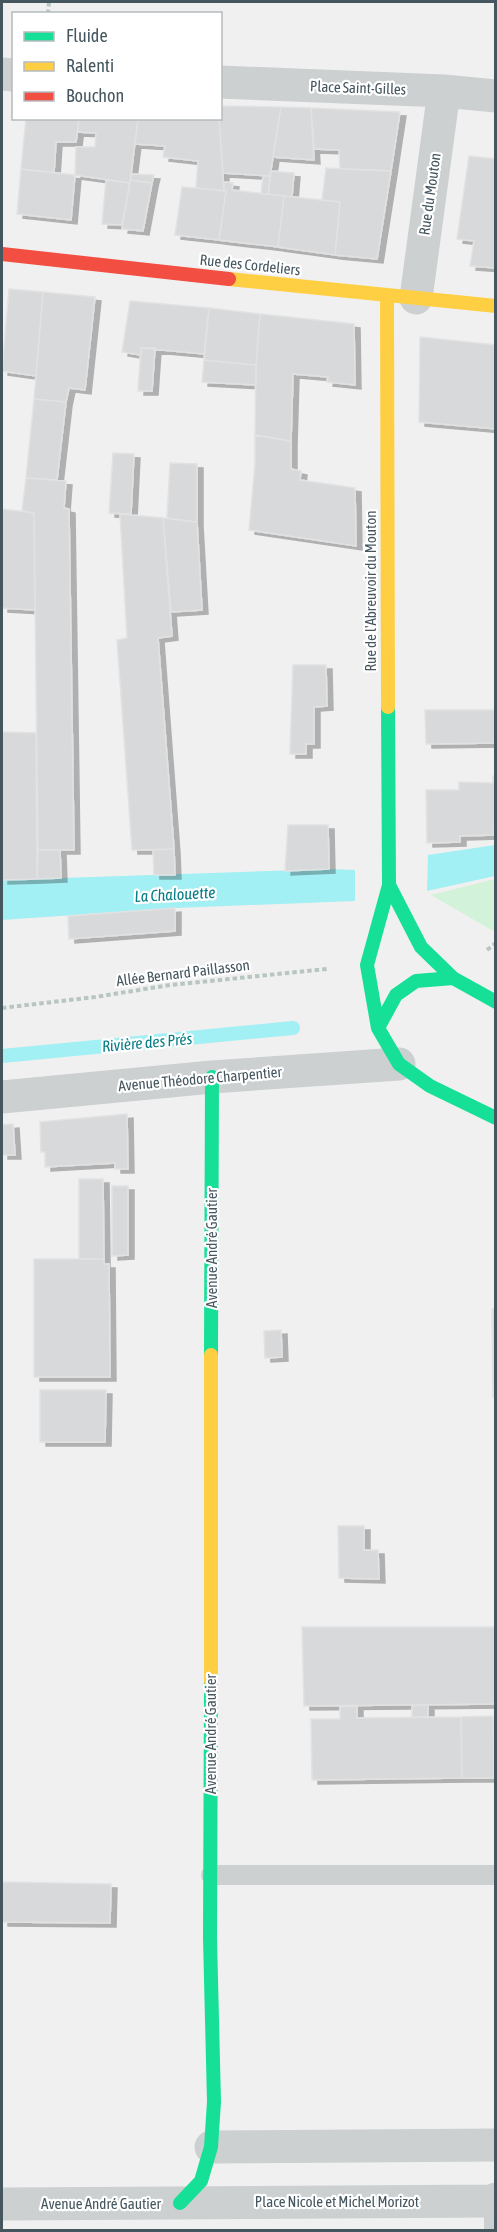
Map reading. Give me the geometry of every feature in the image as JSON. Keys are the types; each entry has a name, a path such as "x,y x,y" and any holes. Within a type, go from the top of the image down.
{"street":[{"name":"Place Saint-Gilles","path":"222,82 444,91 495,96"},
{"name":"Rue du Mouton","path":"401,297 444,91"},
{"name":"Rue des Cordeliers","path":"2,254 495,306"},
{"name":"Rue de l'Abreuvoir du Mouton","path":"399,1064 378,1028 367,965 389,885 401,297"},
{"name":"Rue de l'Abreuvoir du Mouton","path":"389,885 421,947 453,978 495,1002"},
{"path":"378,1028 396,995 416,981 453,978"},
{"path":"399,1064 430,1086 495,1118"},
{"name":"Avenue Théodore Charpentier","path":"2,1097 212,1077 399,1064"},
{"name":"Avenue André Gautier","path":"2,2204 180,2203 201,2181 211,2147 214,2102 210,1938 212,1077"},
{"path":"211,2147 495,2145"},
{"name":"Place Nicole et Michel Morizot","path":"180,2203 494,2210"}],"lane":[{"path":"211,1875 495,1875"}],"path":[{"name":"Allée Bernard Paillasson","path":"2,1008 170,985 367,965"}],"green space":[{"path":"495,879 495,932 431,895"}],"water":[{"path":"495,845 495,876 427,891 428,855"},
{"name":"La Chalouette","path":"355,870 355,901 175,908 2,920 2,880"}],"building":[{"path":"222,106 281,107 270,176 223,173 219,120 222,120"},
{"path":"281,107 311,108 314,160 273,157"},
{"path":"311,108 400,112 391,171 340,169 339,150 314,149"},
{"path":"26,120 79,120 76,142 56,142 54,173 21,169"},
{"path":"79,120 138,120 130,183 75,175 76,147 95,147 96,133 78,132"},
{"path":"138,120 219,120 224,191 196,188 198,161 163,157 165,146 135,144"},
{"path":"469,156 496,159 496,268 470,266 474,241 457,239"},
{"path":"326,168 391,171 377,259 335,255 340,202 322,200"},
{"path":"21,169 75,175 71,220 17,214"},
{"path":"271,171 294,173 292,197 268,194"},
{"path":"132,174 154,175 152,183 130,180"},
{"path":"263,176 270,176 268,194 261,194"},
{"path":"106,180 130,183 122,225 102,224"},
{"path":"130,180 152,183 143,231 122,229"},
{"path":"224,182 233,183 232,190 284,196 278,247 219,240 226,191 224,191"},
{"path":"182,187 226,191 219,240 175,235"},
{"path":"284,196 340,202 335,255 278,247"},
{"path":"9,289 43,292 36,376 2,371"},
{"path":"43,292 95,297 85,390 69,388 66,402 34,399"},
{"path":"130,301 209,308 204,354 141,348 141,355 122,352"},
{"path":"209,308 260,314 256,365 204,360"},
{"path":"260,314 354,324 355,385 327,382 328,377 293,374 291,441 255,435 256,365"},
{"path":"420,337 496,345 496,429 419,422"},
{"path":"141,348 155,348 152,391 138,391"},
{"path":"204,360 256,365 256,385 202,382"},
{"path":"34,399 66,402 57,480 26,478"},
{"path":"255,435 291,441 291,469 301,471 300,480 355,488 356,546 249,530 255,464"},
{"path":"113,453 134,454 131,514 109,513"},
{"path":"170,463 197,464 197,522 167,518"},
{"path":"26,478 66,481 64,508 69,509 74,850 38,850 34,513 22,511"},
{"path":"2,509 34,513 35,610 2,608"},
{"path":"120,514 163,518 172,636 158,638 174,849 132,850 117,640 127,638"},
{"path":"163,518 197,522 202,610 171,612"},
{"path":"293,665 326,665 327,706 314,707 314,744 306,744 306,754 290,754"},
{"path":"425,710 496,710 496,743 426,744"},
{"path":"2,732 36,733 37,879 2,880"},
{"path":"493,776 496,776 494,835 460,836 460,842 427,843 426,790 459,790 459,782 493,783"},
{"path":"288,825 328,825 329,869 285,871"},
{"path":"174,849 175,875 154,875 153,850"},
{"path":"38,850 60,850 61,878 37,879"},
{"path":"175,908 175,931 69,939 68,916"},
{"path":"127,1114 128,1169 115,1169 115,1163 45,1167 45,1152 41,1152 40,1122"},
{"path":"13,1124 15,1155 2,1155 2,1125"},
{"path":"79,1179 103,1179 104,1259 79,1259"},
{"path":"112,1186 128,1186 128,1255 112,1256"},
{"path":"34,1259 104,1259 104,1264 109,1264 110,1377 34,1377"},
{"path":"492,1309 496,1309 496,1397 493,1397"},
{"path":"281,1330 282,1357 265,1358 264,1331"},
{"path":"40,1390 106,1390 105,1442 40,1442"},
{"path":"338,1526 364,1526 364,1550 378,1550 379,1579 339,1578"},
{"path":"302,1627 496,1627 496,1704 304,1706"},
{"path":"428,1705 428,1717 412,1717 412,1706"},
{"path":"357,1706 357,1718 461,1717 462,1778 312,1780 311,1719 340,1719 340,1707"},
{"path":"493,1716 494,1778 462,1778 461,1717"},
{"path":"2,1882 111,1884 110,1923 2,1922"}],"waterway":[{"name":"Rivière des Prés","path":"2,1056 293,1028"}],"traffic: fast":[{"path":"388,707 389,885 367,965 378,1028 399,1064 430,1086 496,1118"},
{"path":"389,885 421,947 453,978"},
{"path":"378,1028 396,995 416,981 453,978 496,1002"},
{"path":"211,1355 212,1077"},
{"path":"180,2203 201,2181 211,2147 214,2102 210,1938 211,1681"}],"traffic: slow":[{"path":"229,279 496,306"},
{"path":"387,296 388,707"},
{"path":"211,1355 211,1681"}],"traffic: jam":[{"path":"2,254 229,279"}]}
